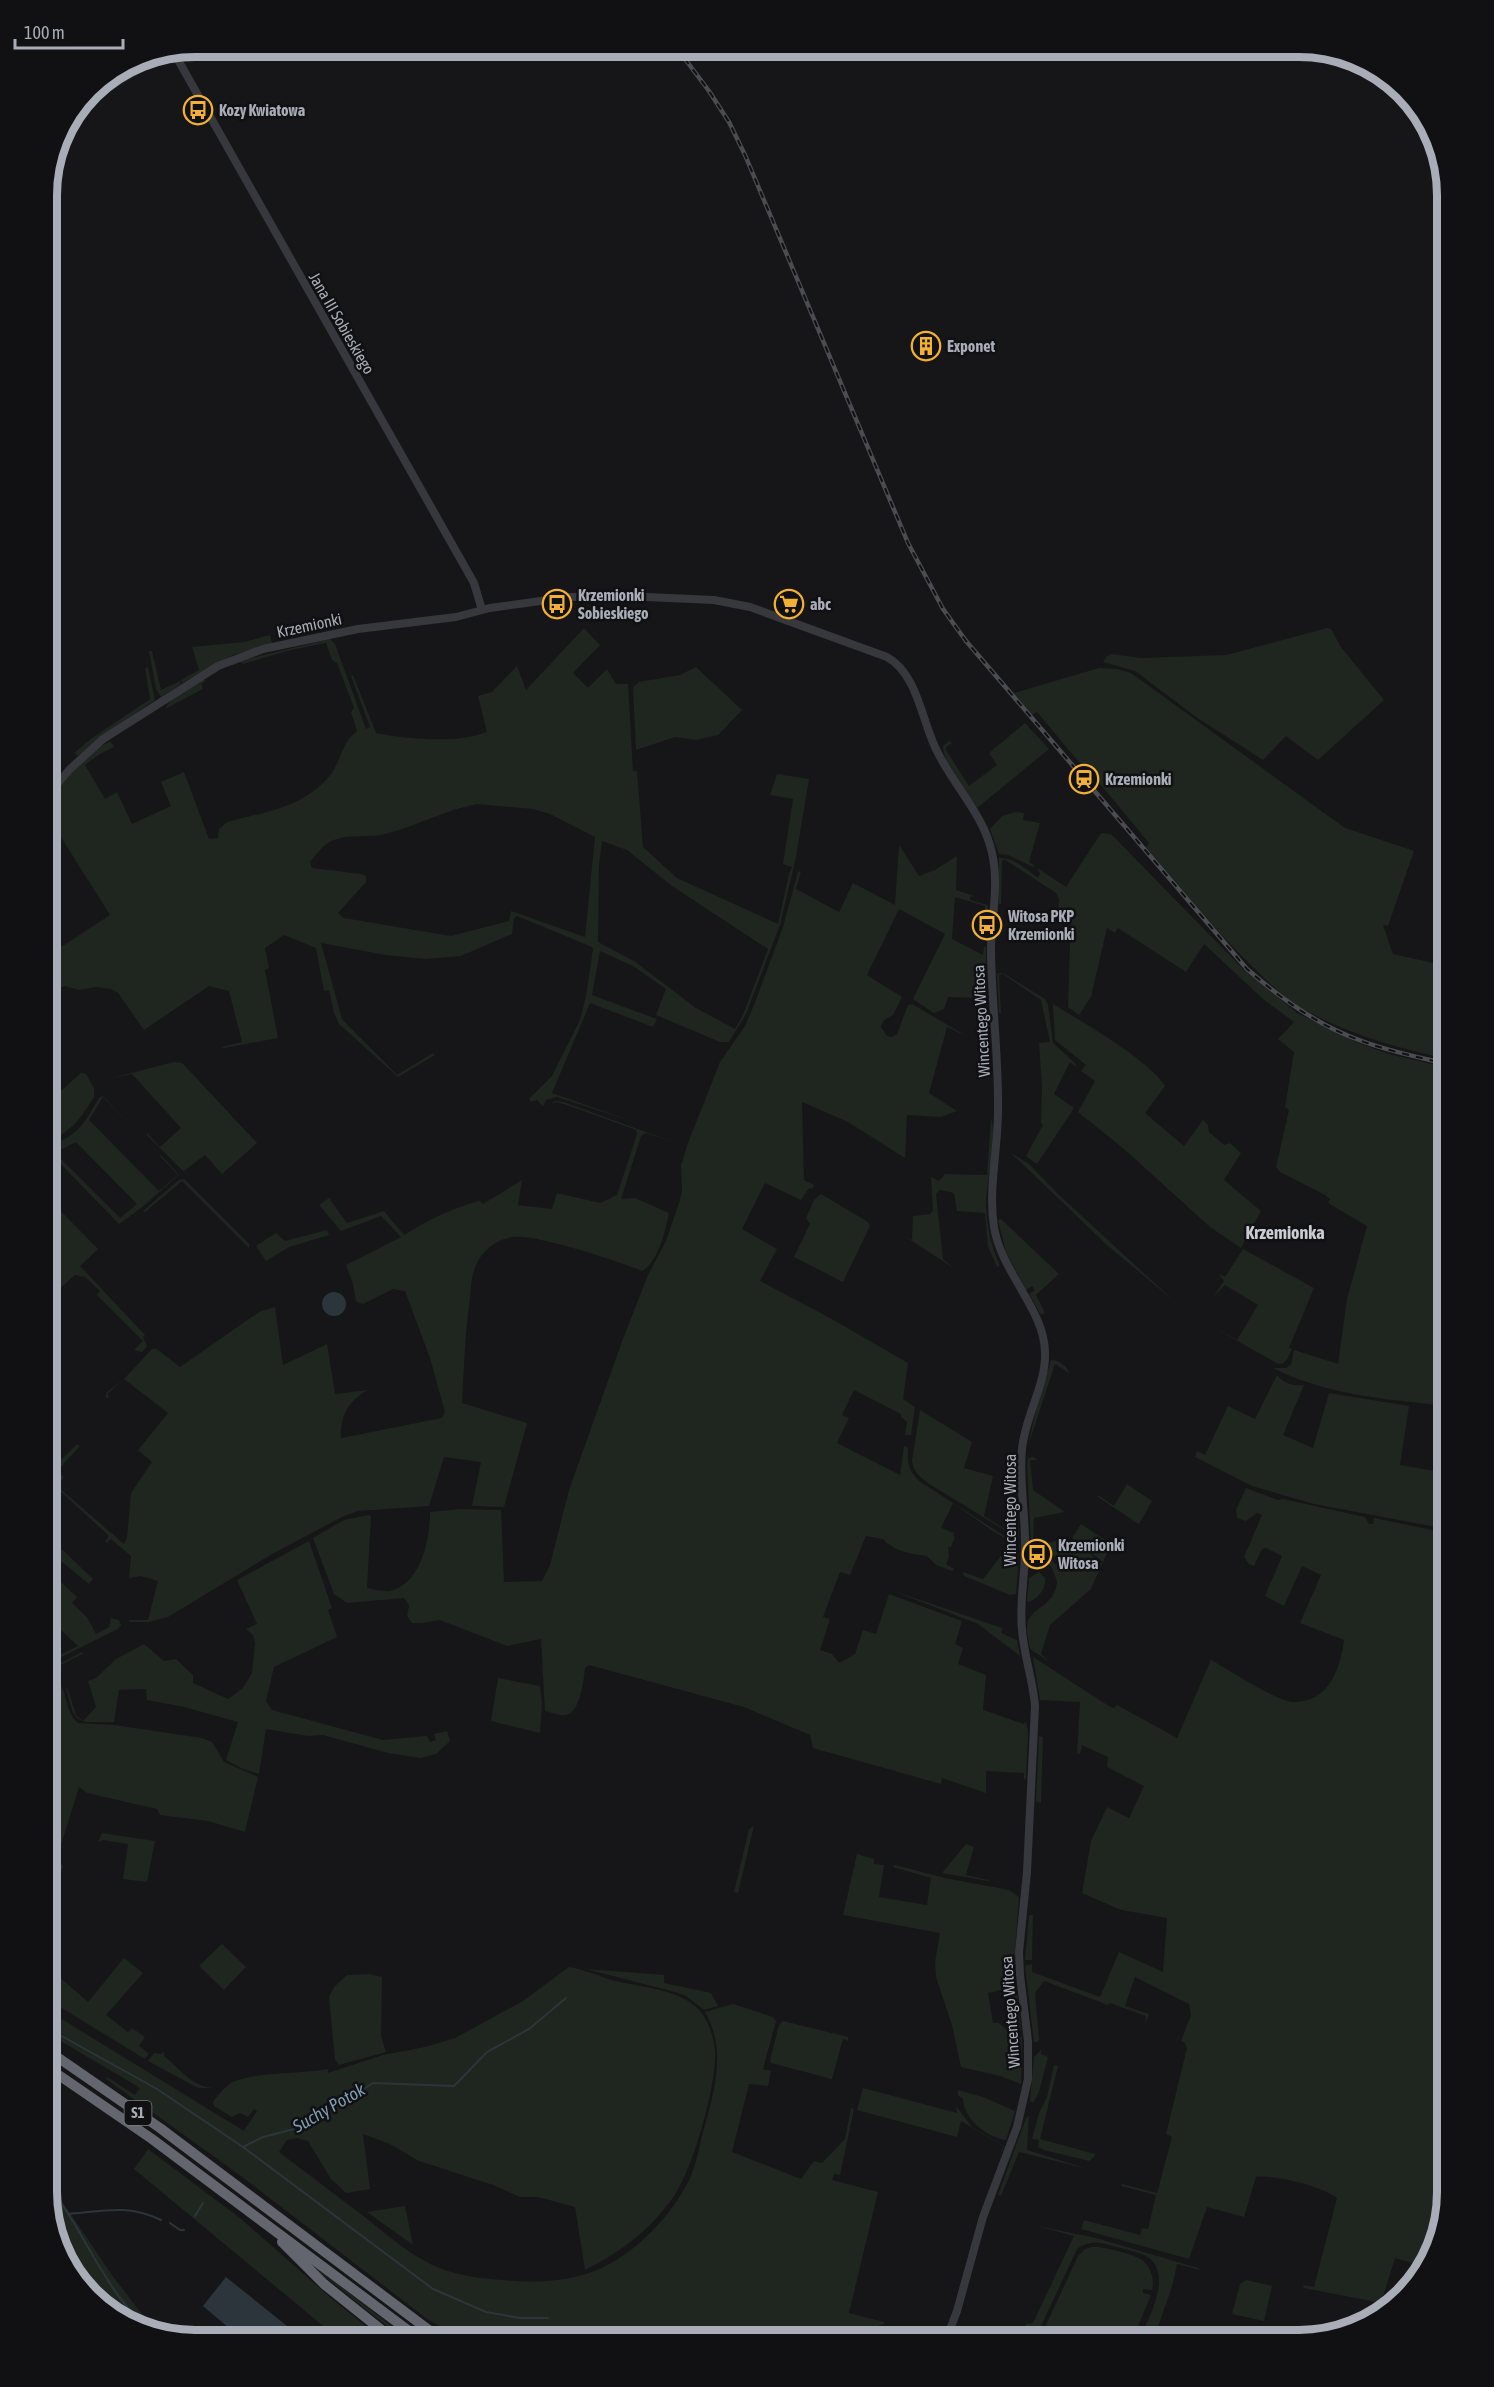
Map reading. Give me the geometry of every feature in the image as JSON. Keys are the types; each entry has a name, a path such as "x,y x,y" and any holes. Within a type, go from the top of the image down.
{"highway":[{"name":"S1","path":"57,2058 160,2128 429,2330"},
{"name":"S1","path":"57,2074 152,2139 408,2330"},
{"path":"261,2220 324,2284 382,2330"}],"street":[{"name":"Jana III Sobieskiego","path":"177,58 474,583 482,610"},
{"name":"Krzemionki","path":"57,784 103,739 189,683 235,658 274,646 334,633 456,617 482,610 569,597 624,596"},
{"name":"Wincentego Witosa","path":"624,596 739,603 895,661 906,674 936,749 984,830 993,856 991,957 998,1113 992,1214 1002,1257 1040,1326 1045,1341 1046,1356 1025,1431 1021,1470 1025,1542 1021,1628 1035,1706 1027,1872 1019,1952 1028,2065 1023,2108 983,2217 950,2330"}],"shaded area":[{"path":"159,62 97,97 126,75"},
{"path":"584,628 600,645 573,673 588,688 607,669 616,684 628,684 633,771 637,771 643,847 677,878 778,924 792,867 783,864 793,799 770,795 777,774 809,779 796,857 780,925 746,1014 729,1042 720,1042 656,1015 666,989 633,966 600,951 592,995 657,1019 653,1027 590,1003 552,1093 637,1123 557,1097 546,1100 543,1106 537,1100 531,1102 529,1099 552,1076 580,1020 593,949 517,916 514,918 512,934 461,956 425,959 386,955 321,943 342,1019 397,1075 433,1053 435,1055 398,1077 339,1024 329,990 324,991 316,948 284,935 265,948 269,968 265,970 278,1038 221,1047 242,1042 229,991 209,986 144,1030 118,993 111,989 96,987 79,990 65,986 57,989 57,958 59,957 57,945 61,947 110,915 57,831 57,788 96,750 111,742 114,747 85,765 105,799 117,792 132,824 171,806 161,782 184,772 209,839 218,838 219,829 227,822 284,807 310,794 331,774 348,740 357,731 351,712 354,708 337,663 332,660 326,643 243,664 239,661 330,639 335,644 366,729 370,727 351,676 353,675 376,733 432,739 461,738 487,732 478,696 492,692 517,666 526,690","holes":["477,804 533,809 550,814 595,837 585,937 511,911 509,921 451,936 344,918 338,913 366,882 366,876 312,868 310,862 323,847 334,840 385,834","602,841 627,850 672,886 768,949 743,1015 735,1029 696,1008 634,961 598,942 599,865"]},
{"path":"1327,628 1331,629 1341,647 1384,700 1318,760 1286,736 1263,760 1196,717 1135,671 1103,662 1111,654 1141,658 1227,655"},
{"path":"270,635 272,643 233,655 182,683 181,680 199,670 192,647 244,642"},
{"path":"149,651 152,651 161,690 180,681 181,684 161,697 156,689"},
{"path":"148,667 155,700 78,756 74,753 92,738 150,699 145,668"},
{"path":"696,667 742,710 718,735 696,740 675,737 636,750 633,687 639,682 680,675"},
{"path":"1099,668 1118,669 1131,673 1345,828 1414,851 1388,926 1383,925 1393,954 1437,964 1437,1056 1392,1045 1339,1027 1305,1010 1279,992 1241,956 1213,925 1146,847 1149,843 1086,767 1078,761 1037,712 1032,715 1014,693"},
{"path":"203,679 206,681 201,684 203,689 165,709 170,701"},
{"path":"1025,723 1049,749 977,808 951,769 943,746 949,741 952,743 946,747 946,750 969,786 997,765 989,753"},
{"path":"1016,812 1024,813 1023,820 1040,823 1029,862 1035,866 1033,867 1008,855 999,854 990,829 1002,816"},
{"path":"1101,833 1111,834 1244,970 1297,1013 1358,1043 1389,1054 1437,1066 1437,1405 1358,1395 1315,1385 1273,1368 1286,1368 1291,1364 1294,1350 1338,1364 1347,1299 1367,1226 1328,1203 1330,1199 1325,1195 1280,1172 1276,1167 1289,1110 1285,1107 1294,1052 1278,1039 1294,1022 1263,999 1204,944 1186,972 1118,928 1115,933 1107,928 1091,997 1079,1015 1068,1007 1071,913 1058,912 1059,899 1056,893 1004,859 1002,861 1001,904 999,904 999,858 1005,858 1015,862 1038,878 1040,874 1037,868 1066,887"},
{"path":"899,845 919,876 935,870 957,856 956,890 974,896 970,897 970,900 988,905 986,939 983,940 985,906 955,897 952,939 983,955 984,947 986,947 987,1002 986,998 948,997 944,1009 934,1013 947,1022 913,999 945,934 899,909 867,975 902,997 893,1015 884,1020 881,1027 887,1036 892,1037 897,1034 908,1005 912,1004 968,1037 947,1027 929,1093 957,1111 941,1117 907,1115 905,1158 848,1122 802,1102 804,1180 814,1185 812,1189 809,1188 801,1200 765,1183 742,1229 777,1249 760,1281 908,1363 903,1399 915,1407 911,1435 905,1435 907,1422 901,1414 854,1390 842,1415 849,1418 837,1443 900,1475 904,1446 908,1448 909,1466 919,1481 1020,1546 994,1532 953,1503 941,1528 954,1533 955,1537 951,1547 948,1547 949,1557 946,1564 954,1569 952,1571 936,1565 927,1556 903,1551 883,1539 866,1536 850,1575 840,1572 823,1617 830,1619 820,1650 832,1654 839,1663 855,1654 863,1630 876,1634 889,1594 962,1621 955,1644 963,1648 958,1664 986,1675 983,1710 1024,1724 1026,1722 1028,1732 1026,1778 1024,1780 1024,1773 986,1771 986,1793 942,1778 941,1784 813,1748 810,1735 744,1707 589,1665 585,1668 580,1696 574,1709 563,1715 545,1711 541,1639 507,1646 440,1620 412,1623 407,1616 409,1606 404,1598 347,1603 334,1594 313,1538 344,1520 369,1515 371,1517 367,1588 390,1591 401,1587 409,1580 422,1559 426,1547 430,1512 461,1509 501,1510 504,1582 542,1581 550,1565 569,1490 624,1336 648,1275 666,1241 680,1200 681,1165 688,1143 720,1062 745,1026 754,1005 783,927 798,872 801,871 796,889 839,912 853,883 895,905"},
{"path":"1000,973 1005,974 1045,999 1048,1005 1053,1043 1075,1063 1076,1067 1070,1062 1054,1094 1074,1108 1037,1164 1026,1156 1043,1125 1041,1123 1042,1087 1039,1043 1050,1042 1041,1000 1003,974 999,975 1001,1013 999,1013 997,974"},
{"path":"1053,1004 1130,1053 1156,1075 1165,1086 1145,1113 1184,1146 1203,1120 1208,1125 1209,1132 1224,1145 1230,1143 1241,1153 1224,1180 1261,1211 1241,1248 1210,1227 1124,1149 1078,1112 1095,1081 1081,1071 1086,1065 1055,1040"},
{"path":"174,1062 182,1063 257,1143 222,1174 205,1155 184,1171 189,1177 146,1134 160,1147 181,1128 132,1074 112,1078"},
{"path":"81,1073 86,1074 94,1088 94,1097 85,1112 75,1124 57,1137 57,1094"},
{"path":"103,1096 137,1133 103,1097 89,1120 159,1191 178,1175 161,1155 179,1175 119,1224 57,1160 57,1155 120,1218 137,1204 76,1142 57,1152 57,1142 73,1134 89,1115 99,1098"},
{"path":"554,1101 564,1102 681,1145 646,1133 641,1136 621,1199 635,1198 669,1213 657,1253 642,1271 577,1249 524,1237 506,1238 494,1244 476,1264 467,1324 462,1403 527,1423 504,1507 472,1506 481,1462 444,1457 429,1506 358,1511 342,1517 272,1554 168,1617 149,1622 130,1622 128,1620 148,1620 158,1581 140,1576 129,1578 131,1556 111,1539 107,1543 105,1541 109,1536 57,1486 124,1544 127,1538 131,1493 152,1462 138,1450 168,1413 124,1379 152,1349 157,1349 180,1367 259,1312 275,1307 283,1365 327,1344 335,1394 368,1390 350,1404 342,1423 341,1438 442,1418 445,1412 430,1358 405,1291 393,1289 363,1304 356,1301 346,1265 401,1237 381,1216 341,1231 319,1205 329,1198 347,1223 384,1211 404,1235 450,1211 480,1201 483,1204 522,1180 518,1205 552,1209 557,1193 600,1203 617,1195 637,1134 636,1130 567,1105 556,1102 552,1104"},
{"path":"991,1119 992,1147 986,1210 990,1235 1000,1266 997,1267 988,1246 985,1213 957,1211 954,1193 940,1190 936,1194 943,1259 955,1269 904,1236 912,1240 913,1216 930,1214 933,1210 931,1177 939,1181 945,1174 987,1175"},
{"path":"1011,1153 1029,1164 1057,1193 1174,1301 1108,1246"},
{"path":"184,1179 249,1244 249,1248 182,1181 145,1212 143,1211 179,1180"},
{"path":"821,1194 868,1222 870,1226 843,1282 794,1257 810,1224 806,1218 814,1200"},
{"path":"57,1207 98,1249 80,1266 145,1335 143,1337 147,1346 142,1352 134,1350 143,1341 97,1295 100,1291 85,1277 75,1275 57,1291"},
{"path":"1001,1219 1059,1274 1036,1295 1045,1313 1041,1315 1029,1294 1035,1290 1032,1286 1026,1290 1006,1252 998,1220"},
{"path":"327,1230 329,1235 289,1247 266,1261 256,1246 276,1233 285,1241"},
{"path":"1243,1249 1314,1288 1289,1348 1292,1349 1287,1360 1281,1364 1278,1364 1204,1322 1237,1340 1258,1305 1225,1285 1213,1297 1224,1281 1219,1274 1225,1277"},
{"path":"334,1292 342,1296 346,1304 342,1312 334,1316 326,1312 322,1304 326,1296"},
{"path":"1051,1360 1062,1364 1069,1373 1055,1364 1028,1446 1035,1414"},
{"path":"1277,1375 1289,1384 1304,1385 1283,1435 1313,1448 1329,1393 1409,1406 1400,1465 1437,1471 1437,1527 1314,1504 1252,1486 1195,1457 1197,1451 1205,1455 1228,1406 1255,1419"},
{"path":"124,1379 107,1394 109,1396 106,1399 106,1393"},
{"path":"920,1410 972,1442 964,1468 993,1476 984,1516 1014,1535 1018,1533 1016,1457 1019,1539 931,1485 916,1472 912,1461"},
{"path":"77,1444 80,1446 58,1470 64,1478 57,1486 57,1464"},
{"path":"1033,1457 1038,1460 1030,1460 1033,1490 1065,1512 1034,1518 1033,1542 1046,1538 1036,1543 1031,1543 1027,1465 1028,1458"},
{"path":"1127,1484 1152,1501 1140,1525 1098,1497 1098,1495 1114,1506"},
{"path":"1246,1488 1278,1500 1283,1499 1365,1517 1369,1524 1373,1524 1374,1518 1437,1531 1436,2210 1426,2245 1416,2265 1395,2258 1381,2303 1304,2288 1303,2285 1314,2287 1337,2198 1298,2182 1274,2177 1256,2177 1244,2217 1207,2207 1189,2259 1081,2229 1084,2220 1140,2235 1142,2228 1148,2229 1156,2195 1121,2186 1122,2184 1157,2193 1172,2137 1166,2134 1187,2048 1181,2041 1191,2015 1189,2004 1135,1977 1125,2006 1149,2014 1145,2024 1146,2016 1110,2003 1108,2005 1044,1981 1035,1993 1039,2040 1034,2042 1025,1966 1032,1964 1032,1972 1100,1997 1119,1952 1163,1972 1167,1918 1121,1910 1082,1893 1091,1841 1107,1807 1129,1818 1144,1786 1107,1767 1108,1757 1082,1745 1080,1754 1077,1753 1080,1702 1040,1700 1033,1657 1109,1706 1114,1708 1117,1705 1177,1738 1211,1660 1265,1691 1286,1701 1294,1702 1306,1701 1316,1696 1331,1682 1336,1672 1344,1640 1300,1623 1321,1575 1302,1566 1284,1606 1265,1596 1282,1556 1266,1548 1262,1549 1254,1566 1249,1564 1244,1557 1262,1515 1257,1513 1246,1521 1237,1518 1236,1510"},
{"path":"1081,1524 1111,1544 1103,1562 1072,1538"},
{"path":"1061,1540 1077,1543 1102,1564 1091,1589 1050,1625 1041,1654 1051,1663 1030,1649 1027,1635 1028,1621 1053,1595 1057,1581 1051,1566 1038,1559 1042,1554 1036,1549 1033,1551 1035,1548 1038,1548 1056,1565 1059,1559 1050,1554 1045,1547 1046,1543"},
{"path":"309,1541 332,1608 328,1610 337,1637 274,1667 266,1701 272,1710 383,1740 427,1736 430,1742 436,1740 434,1734 447,1731 450,1741 436,1754 420,1758 388,1753 323,1735 308,1736 266,1729 259,1774 226,1760 238,1722 184,1707 147,1700 146,1689 119,1690 114,1722 83,1721 96,1707 88,1681 96,1678 116,1659 144,1644 164,1661 176,1659 193,1675 193,1683 228,1699 243,1688 252,1673 255,1643 253,1635 246,1629 257,1624 237,1580"},
{"path":"57,1545 93,1579 89,1584 62,1562 57,1567"},
{"path":"1008,1547 1019,1555 1016,1594 1010,1595 964,1576 963,1572 983,1579"},
{"path":"1039,1572 1045,1578 1045,1585 1039,1595 1029,1602 1027,1601 1029,1578"},
{"path":"57,1579 77,1597 72,1603 87,1617 96,1634 109,1627 111,1618 119,1620 121,1625 118,1629 57,1659 57,1656 78,1646 57,1626"},
{"path":"891,1590 1002,1628 1001,1633 1017,1640 1020,1656 978,1624"},
{"path":"84,1653 57,1667 57,1665"},
{"path":"498,1678 540,1686 542,1703 540,1733 491,1721"},
{"path":"57,1679 63,1690 69,1711 78,1723 114,1725 202,1738 212,1742 224,1762 258,1777 245,1832 208,1821 160,1815 157,1809 87,1793 79,1787 61,1845 60,1863 63,1866 57,1882"},
{"path":"64,1684 76,1715 83,1721 80,1720 73,1712"},
{"path":"1039,1736 1043,1737 1041,1803 1036,1802"},
{"path":"754,1826 738,1893 734,1892 749,1829"},
{"path":"102,1833 155,1841 147,1882 123,1879 128,1844 103,1840 98,1842"},
{"path":"966,1844 974,1847 966,1875 988,1880 991,1878 988,1881 942,1873"},
{"path":"857,1854 874,1859 874,1864 884,1865 879,1897 927,1905 931,1878 893,1867 895,1865 945,1878 1009,1890 1019,1897 1014,1964 1021,2031 1016,2028 1009,1988 988,1993 993,2023 999,2023 1010,2033 1012,2031 1018,2037 1022,2037 1021,2084 1000,2076 961,2067 952,2025 936,1977 935,1962 940,1933 843,1915"},
{"path":"1033,1915 1032,1960 1025,1960 1029,1916"},
{"path":"226,1940 222,1944 246,1967 224,1990 199,1966"},
{"path":"124,1958 143,1973 106,2015 128,2032 132,2028 145,2037 139,2046 149,2054 145,2059 57,2005 57,1975 88,2002"},
{"path":"569,1967 612,1980 672,1993 693,2004 704,2016 711,2030 715,2051 712,2085 702,2129 687,2172 670,2202 652,2223 632,2241 609,2256 585,2270 575,2207 538,2197 520,2197 493,2185 419,2161 390,2144 363,2134 370,2189 346,2193 331,2179 308,2141 297,2138 287,2140 279,2152 402,2246 442,2269 473,2277 524,2281 555,2280 586,2274 617,2260 645,2238 680,2197 697,2157 716,2076 716,2044 705,2012 733,2004 773,2017 776,2021 763,2069 771,2071 768,2086 749,2084 732,2152 801,2179 814,2161 822,2163 845,2139 851,2108 854,2109 840,2175 834,2174 832,2180 878,2192 849,2313 884,2322 884,2324 866,2330 446,2330 427,2319 241,2176 106,2079 107,2077 135,2095 140,2088 57,2039 57,2016 244,2131 257,2111 254,2109 248,2117 240,2113 232,2117 214,2106 213,2102 233,2082 266,2075 328,2069 328,2073 383,2055 425,2047 455,2038 523,2001"},
{"path":"586,1969 664,1975 664,1983 711,1993 718,2006 704,2010 686,1996 675,1992"},
{"path":"369,1974 382,1977 381,2036 386,2052 339,2065 335,2060 329,1997 334,1987 347,1975"},
{"path":"783,2021 848,2037 848,2041 843,2039 832,2079 771,2063 779,2025"},
{"path":"1041,2050 1041,2054 1048,2057 1039,2092 1033,2103 1030,2101 1034,2057"},
{"path":"164,2052 164,2056 193,2081 215,2088 198,2088 148,2061 154,2053"},
{"path":"1054,2065 1058,2066 1040,2139 1095,2154 1089,2161 1044,2150 1038,2147 1039,2140 1032,2139 1039,2113 1047,2097"},
{"path":"863,2088 957,2113 956,2106 972,2127 1004,2146 999,2159 1003,2146 961,2121 957,2137 857,2110"},
{"path":"958,2090 983,2097 1015,2111 1018,2102 1006,2140 991,2135 977,2126 967,2113 963,2099 958,2095"},
{"path":"1029,2116 1027,2150 1088,2169 1019,2152 1001,2196 998,2195 1026,2118"},
{"path":"148,2149 240,2218 371,2330 328,2330 134,2169"},
{"path":"57,2194 112,2275 141,2313 158,2325 118,2307 91,2283 80,2269 64,2236"},
{"path":"405,2206 413,2245 367,2212"},
{"path":"1033,2225 1096,2238 1200,2270 1177,2264 1172,2287 1157,2330 1143,2330 1157,2296 1159,2283 1158,2272 1153,2262 1138,2252 1106,2244 1087,2244 1077,2249 1039,2330 1022,2330 1026,2324 1033,2323 1074,2236"},
{"path":"1097,2247 1132,2255 1142,2260 1150,2270 1152,2290 1143,2289 1143,2293 1151,2295 1136,2330 1053,2330 1046,2325 1078,2256 1085,2249"},
{"path":"312,2265 397,2330 392,2330"},
{"path":"226,2277 292,2330 231,2330 203,2306"},
{"path":"1246,2280 1272,2286 1264,2321 1232,2314 1240,2284"},
{"path":"890,2327 909,2330 878,2330"}],"waterway":[{"name":"Suchy Potok","path":"243,2147 263,2137 306,2126 373,2083 454,2086 487,2052 529,2029 566,1998"},
{"path":"58,2034 157,2089 243,2147 433,2289 486,2312 520,2318 548,2318"},
{"path":"57,2198 67,2211 106,2278 137,2317"},
{"path":"195,2216 203,2203"},
{"name":"Suchy Potok","path":"68,2214 126,2210 161,2220"},
{"path":"170,2223 184,2230"}],"railway":[{"path":"684,57 729,122 745,155 908,543 943,609 966,641 1247,969 1300,1010 1328,1027 1380,1047 1437,1062"}],"place":[{"name":"Kozy Kwiatowa","path":"198,110"},
{"name":"Exponet","path":"926,346"},
{"name":"Krzemionki Sobieskiego","path":"557,604"},
{"name":"abc","path":"789,604"},
{"name":"Krzemionki","path":"1084,779"},
{"name":"Witosa PKP Krzemionki","path":"987,925"},
{"name":"Krzemionki Witosa","path":"1037,1554"}],"district":[{"name":"Krzemionka","path":"1285,1233"}]}
